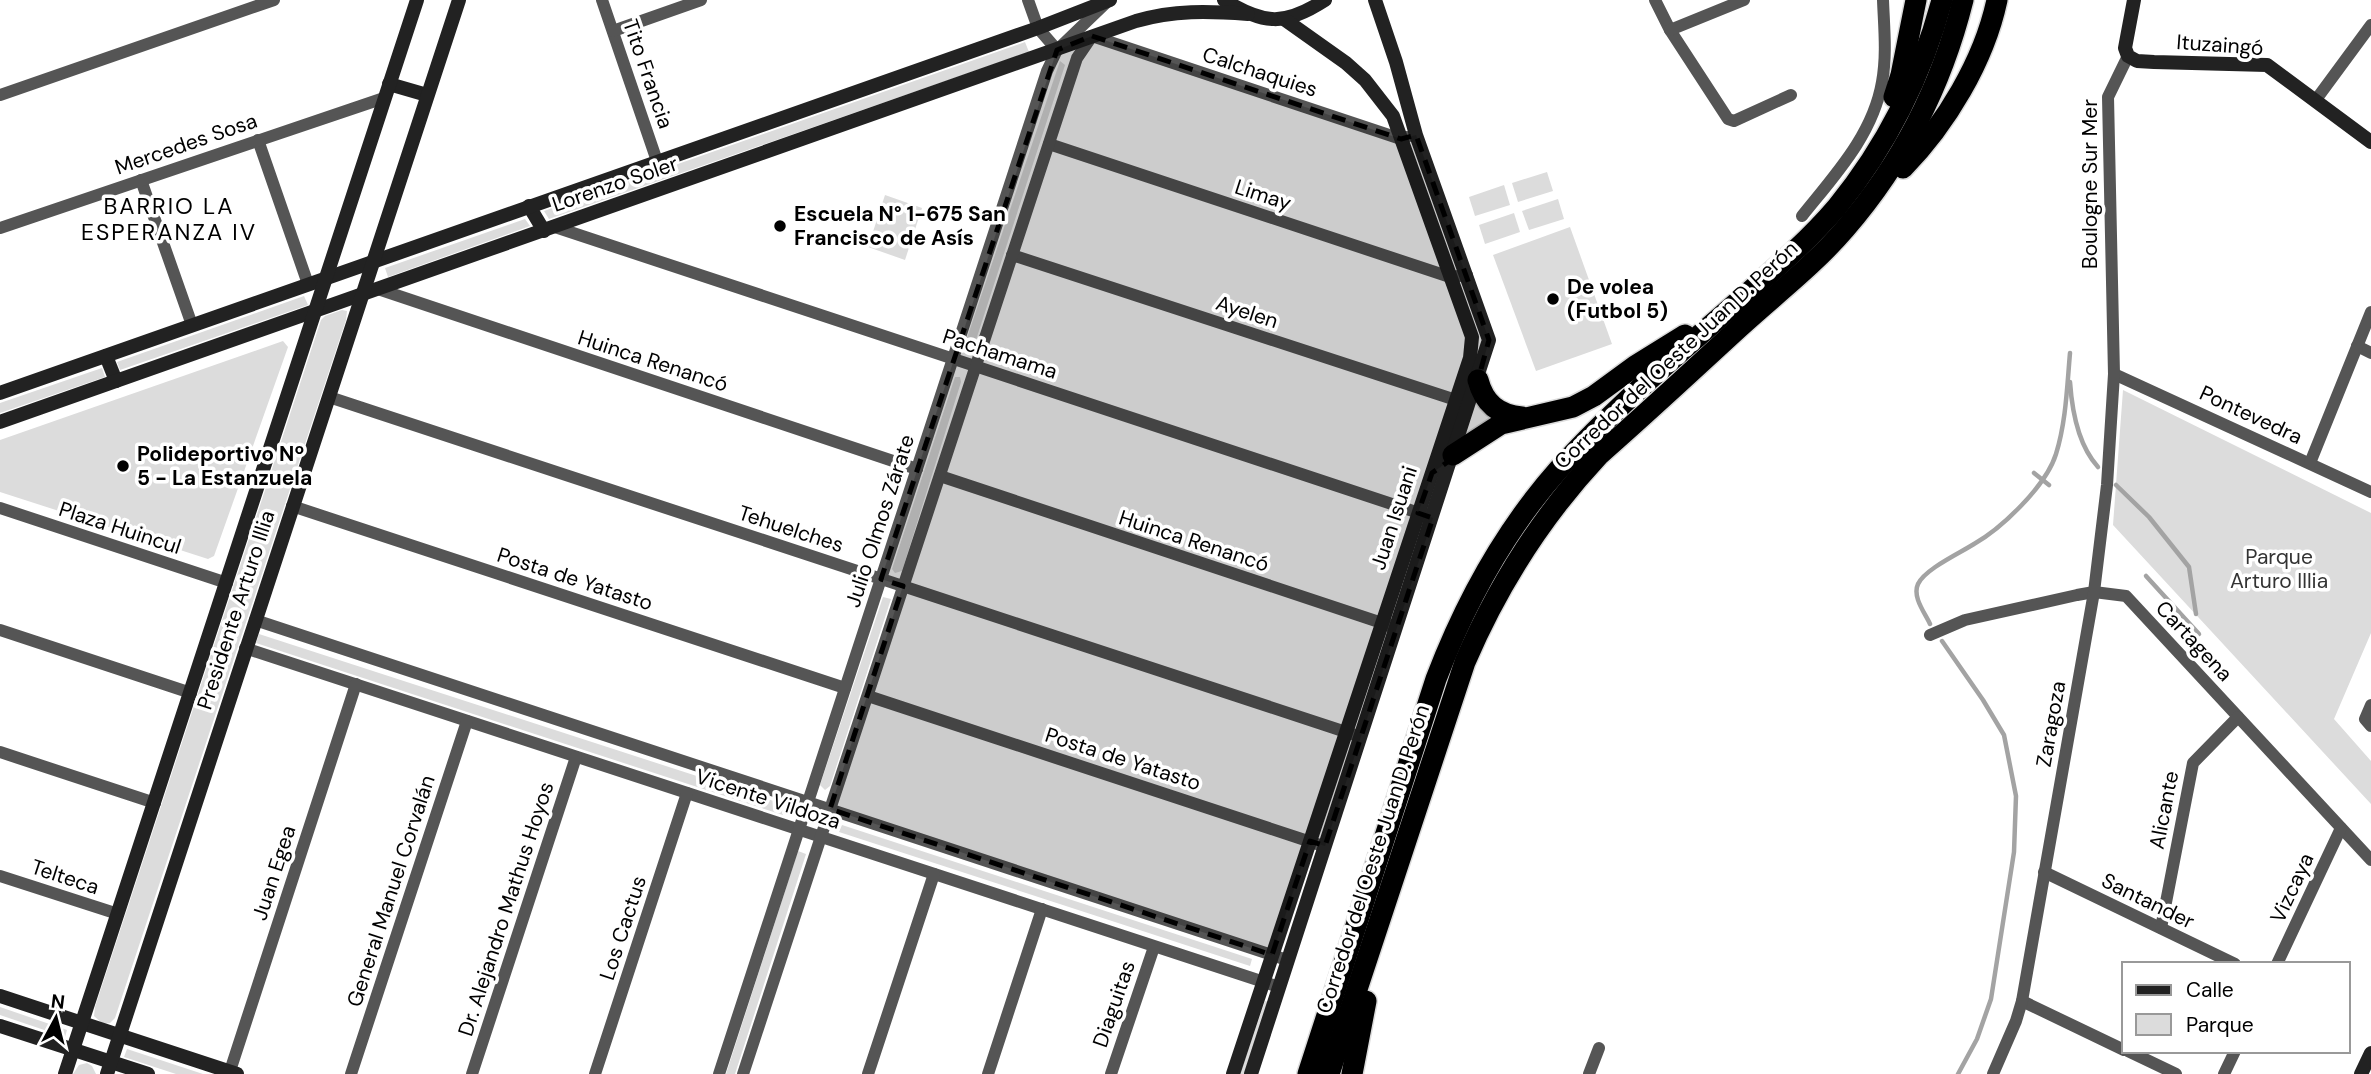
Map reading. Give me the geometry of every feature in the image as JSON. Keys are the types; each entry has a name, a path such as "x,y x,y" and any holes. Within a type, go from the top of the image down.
{"highway":[{"path":"1870,163 1901,75 1916,0"},
{"name":"Corredor del Oeste Juan D. Perón","path":"1329,1074 1465,662 1485,617 1518,557 1575,481 1777,281 1870,163 1903,105 1932,34 1942,0"},
{"name":"Corredor del Oeste Juan D. Perón","path":"1813,233 1846,228 1900,154 1918,124 1946,58 1963,0"},
{"path":"1846,228 1912,159 1939,123 1961,89 1986,39 1997,0"},
{"name":"Corredor del Oeste Juan D. Perón","path":"1308,1074 1436,679 1452,636 1484,574 1521,517 1558,470 1608,419 1742,298 1777,281"},
{"path":"1453,455 1501,424 1573,407 1594,396 1635,366 1742,298"},
{"path":"1478,380 1486,399 1495,410 1510,416 1531,417"},
{"path":"1352,1074 1361,1021 1380,950 1390,887"}],"street":[{"path":"0,95 274,0"},
{"name":"Presidente Arturo Illia","path":"65,1074 417,0"},
{"name":"Presidente Arturo Illia","path":"108,1068 458,0"},
{"name":"Tito Francia","path":"602,0 657,161"},
{"path":"613,31 701,0"},
{"path":"1028,0 1038,28 1057,50"},
{"name":"Lorenzo Soler","path":"0,393 1038,28 1110,0"},
{"name":"Julio Olmos Zárate","path":"719,1074 1047,71 1057,50 1110,0"},
{"path":"1224,0 1248,14"},
{"path":"1284,19 1307,12 1325,0"},
{"name":"Juan Isuani","path":"1251,1074 1453,455 1470,358 1472,337 1450,277 1408,137 1396,62 1375,0"},
{"path":"1655,0 1670,30 1728,119 1734,121 1791,95"},
{"path":"1670,30 1723,4 1744,0"},
{"path":"1813,233 1876,105 1885,59 1882,0"},
{"name":"Boulogne Sur Mer","path":"2114,374 2108,97 2128,56 2125,48 2134,0"},
{"name":"Lorenzo Soler","path":"0,422 1092,36 1172,12 1199,10 1284,19"},
{"name":"Juan Isuani","path":"1233,1074 1418,513 1463,402 1478,380 1489,340 1467,275 1408,137 1365,80 1346,63 1284,19"},
{"path":"2315,101 2371,25"},
{"name":"Julio Olmos Zárate","path":"743,1074 1077,58 1092,36"},
{"name":"Calchaquies","path":"1092,36 1408,137"},
{"name":"Ituzaingó","path":"2128,56 2137,61 2267,65 2371,142"},
{"path":"389,83 428,95"},
{"name":"Mercedes Sosa","path":"0,228 384,99"},
{"path":"258,140 308,284"},
{"name":"Limay","path":"1049,144 1450,277 1467,275"},
{"path":"141,180 192,325"},
{"path":"529,206 550,229"},
{"name":"Pachamama","path":"550,229 1433,518"},
{"name":"Ayelen","path":"1012,255 1463,402"},
{"name":"Huinca Renancó","path":"378,289 917,469"},
{"path":"2310,463 2371,312"},
{"path":"2357,346 2371,353"},
{"path":"106,356 116,381"},
{"name":"Pontevedra","path":"2114,374 2371,492"},
{"name":"Zaragoza","path":"1993,1074 2022,1001 2094,592 2106,485 2114,374"},
{"name":"Tehuelches","path":"328,397 1361,737"},
{"path":"1432,473 1453,455"},
{"name":"Huinca Renancó","path":"940,476 1396,628"},
{"name":"Posta de Yatasto","path":"292,506 845,688"},
{"name":"Plaza Huincul","path":"0,508 227,583"},
{"name":"Cartagena","path":"1930,635 1965,621 2094,592 2126,596 2371,860"},
{"name":"Vicente Vildoza","path":"255,620 1288,960"},
{"path":"0,630 191,693"},
{"name":"Vicente Vildoza","path":"246,648 1279,987"},
{"name":"Juan Egea","path":"232,1073 356,684"},
{"name":"Posta de Yatasto","path":"868,696 1325,846"},
{"path":"2368,723 2371,705"},
{"name":"Alicante","path":"2161,928 2193,763 2238,717"},
{"name":"General Manuel Corvalán","path":"351,1074 467,721"},
{"path":"0,752 155,803"},
{"name":"Dr. Alejandro Mathus Hoyos","path":"472,1074 576,757"},
{"name":"Los Cactus","path":"595,1074 687,793"},
{"name":"Vizcaya","path":"2278,962 2342,828"},
{"name":"Santander","path":"2044,872 2231,962"},
{"path":"868,1074 934,874"},
{"name":"Telteca","path":"0,876 118,914"},
{"path":"988,1074 1042,909"},
{"name":"Diaguitas","path":"1111,1074 1154,947"},
{"path":"0,996 232,1073"},
{"path":"2022,1001 2122,1048"},
{"path":"0,1026 73,1050 108,1068 148,1074"},
{"path":"1590,1074 1599,1048"},
{"path":"2132,1053 2176,1074"},
{"path":"2224,1074 2234,1053"},
{"path":"2361,1074 2371,1053"}],"highlighted area":[{"path":"1092,36 1401,139 1416,135 1489,340 1478,380 1495,410 1531,417 1501,424 1432,473 1418,513 1433,518 1325,846 1310,841 1272,955 830,809 903,586 881,579 1057,50"}],"green space":[{"path":"1025,42 1029,52 549,219 544,211"},
{"path":"1060,61 1065,65 974,346 971,351 966,351 965,344"},
{"path":"1547,172 1553,191 1518,202 1512,183"},
{"path":"1504,185 1510,205 1475,216 1469,197"},
{"path":"885,195 922,208 905,260 868,247"},
{"path":"1558,199 1564,219 1529,230 1522,211"},
{"path":"1514,213 1520,232 1485,244 1479,225"},
{"path":"525,219 530,226 388,277 385,268"},
{"name":"De volea (Futbol 5)","path":"1570,227 1612,344 1536,371 1493,255"},
{"path":"304,296 308,305 120,370 117,362"},
{"path":"342,310 347,311 346,320 115,1018 110,1023 103,1024 94,1016 95,1007 321,320"},
{"name":"Polideportivo Nº 5 - La Estanzuela","path":"283,341 288,347 214,556 208,559 0,492 0,440"},
{"path":"102,368 105,377 0,413 0,403"},
{"path":"955,377 960,377 961,382 902,571 895,573 892,569"},
{"name":"Parque Arturo Illia","path":"2123,390 2371,513 2371,633 2334,719 2371,761 2371,804 2113,525"},
{"path":"883,597 891,599 830,786 825,790 820,785"},
{"path":"259,634 786,805 783,815 256,643"},
{"path":"842,825 1252,959 1250,966 839,832"},
{"path":"798,851 806,854 735,1074 726,1074"},
{"path":"1265,1001 1269,1002 1245,1074 1240,1074"},
{"path":"0,1007 67,1030 65,1037 0,1015"},
{"path":"127,1049 203,1074 176,1074 124,1057"},
{"path":"87,1063 96,1074 73,1074 79,1065"}],"waterway":[{"path":"1930,624 1917,594 1922,578 1935,567 1985,537 2010,517 2033,492 2051,466 2062,430 2070,353"},
{"path":"2070,382 2077,427 2085,449 2098,467"},
{"path":"2034,473 2049,485"},
{"path":"2116,485 2149,517 2189,567 2196,614"},
{"path":"2146,576 2199,634"},
{"path":"1942,641 2004,735 2016,796 2014,852 1991,999 1977,1039 1958,1074"}],"place":[{"name":"Escuela N° 1-675 San Francisco de Asís","path":"780,226"},
{"name":"De volea (Futbol 5)","path":"1553,299"},
{"name":"Polideportivo Nº 5 - La Estanzuela","path":"123,466"}],"district":[{"name":"BARRIO LA ESPERANZA IV","path":"169,219"}]}
